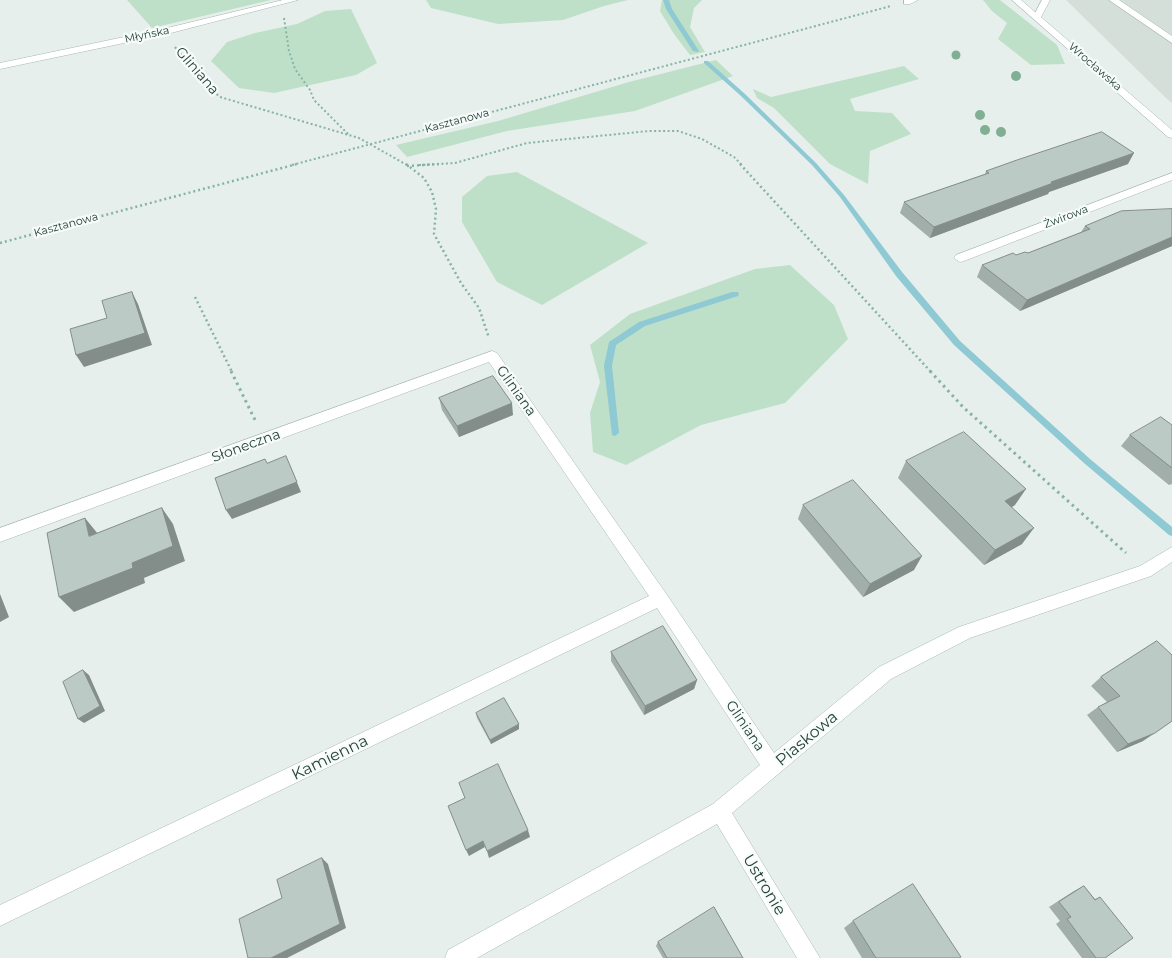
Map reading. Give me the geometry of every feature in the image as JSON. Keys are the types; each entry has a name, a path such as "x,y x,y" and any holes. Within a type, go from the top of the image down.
{"street":[{"name":"Młyńska","path":"0,66 294,0"},
{"name":"Wrocławska","path":"1016,0 1038,16 1172,135"},
{"path":"1038,16 1046,0"},
{"path":"1113,0 1172,40"},
{"name":"Żwirowa","path":"960,258 1172,176"},
{"name":"Słoneczna","path":"0,535 492,356"},
{"name":"Gliniana","path":"492,356 660,599 773,768"},
{"name":"Piaskowa","path":"456,958 720,811 885,673 965,632 1145,570 1172,554"},
{"name":"Kamienna","path":"0,916 660,599"},
{"name":"Ustronie","path":"720,811 809,958"}],"path":[{"name":"Kasztanowa","path":"0,243 911,1"},
{"path":"280,4 289,51 295,69 310,90 314,100 348,135"},
{"name":"Gliniana","path":"167,30 179,53 207,86 220,97 348,135 371,144 424,178 432,192 436,210 434,234 461,283 479,308 491,346 492,356"},
{"path":"408,166 455,163 527,144 649,130 678,131 702,138 734,157 963,407 1145,570"},
{"path":"195,296 265,439"}],"shaded area":[{"path":"1066,0 1172,0 1172,103 1166,98"}],"green space":[{"path":"127,0 271,0 152,28"},
{"path":"426,0 628,0 563,20 498,24 431,8"},
{"path":"662,0 702,0 694,8 690,27 705,52 690,55 660,11"},
{"path":"983,0 1000,0 1057,45 1065,64 1031,65 998,39 1007,23 992,11"},
{"path":"351,9 377,63 356,75 274,93 239,88 211,61 227,42 255,33 297,24 325,11"},
{"path":"716,60 733,76 635,111 507,131 407,157 396,145 498,121 629,82"},
{"path":"904,66 919,79 850,99 855,111 892,113 911,134 870,151 868,184 830,164 774,108 757,98 753,89 771,97"},
{"path":"517,172 648,243 542,305 497,282 462,222 462,197 487,176"},
{"path":"790,265 834,305 848,339 785,403 701,425 626,465 593,452 590,413 600,382 590,345 630,314 755,269"}],"building":[{"path":"1102,132 1134,153 1051,182 1053,183 934,227 904,202 989,173 986,171 1017,160"},
{"path":"1172,209 1172,237 1027,300 982,265 1013,253 1016,255 1028,253 1090,229 1085,226 1121,211"},
{"path":"132,292 145,333 76,355 70,329 107,318 102,301"},
{"path":"493,376 512,403 457,426 439,398"},
{"path":"1161,417 1172,425 1172,468 1130,435"},
{"path":"964,432 1026,489 1005,501 1034,528 995,550 906,461"},
{"path":"286,456 297,482 226,510 215,478 265,459 267,463"},
{"path":"853,480 922,556 870,584 803,505"},
{"path":"162,508 173,546 132,563 133,568 59,597 47,533 85,518 89,536"},
{"path":"663,626 697,680 645,706 611,652"},
{"path":"1157,641 1172,655 1172,721 1155,733 1128,744 1098,707 1120,696 1101,677"},
{"path":"83,670 100,706 78,719 63,682"},
{"path":"504,698 519,724 490,740 476,713"},
{"path":"498,764 528,830 487,851 483,841 466,850 448,806 465,798 459,783"},
{"path":"322,858 340,924 271,958 248,958 239,919 282,898 277,880"},
{"path":"913,884 961,957 876,958 853,921"},
{"path":"1084,886 1095,900 1100,897 1133,938 1105,958 1096,958 1067,919 1071,917 1059,902"},
{"path":"714,907 743,958 667,958 658,942"}],"waterway":[{"path":"666,0 669,9 696,51"},
{"path":"706,62 814,164 842,196 899,274 957,343 1087,461 1172,532"},
{"path":"615,433 608,366 612,344 642,324 735,294"}]}
